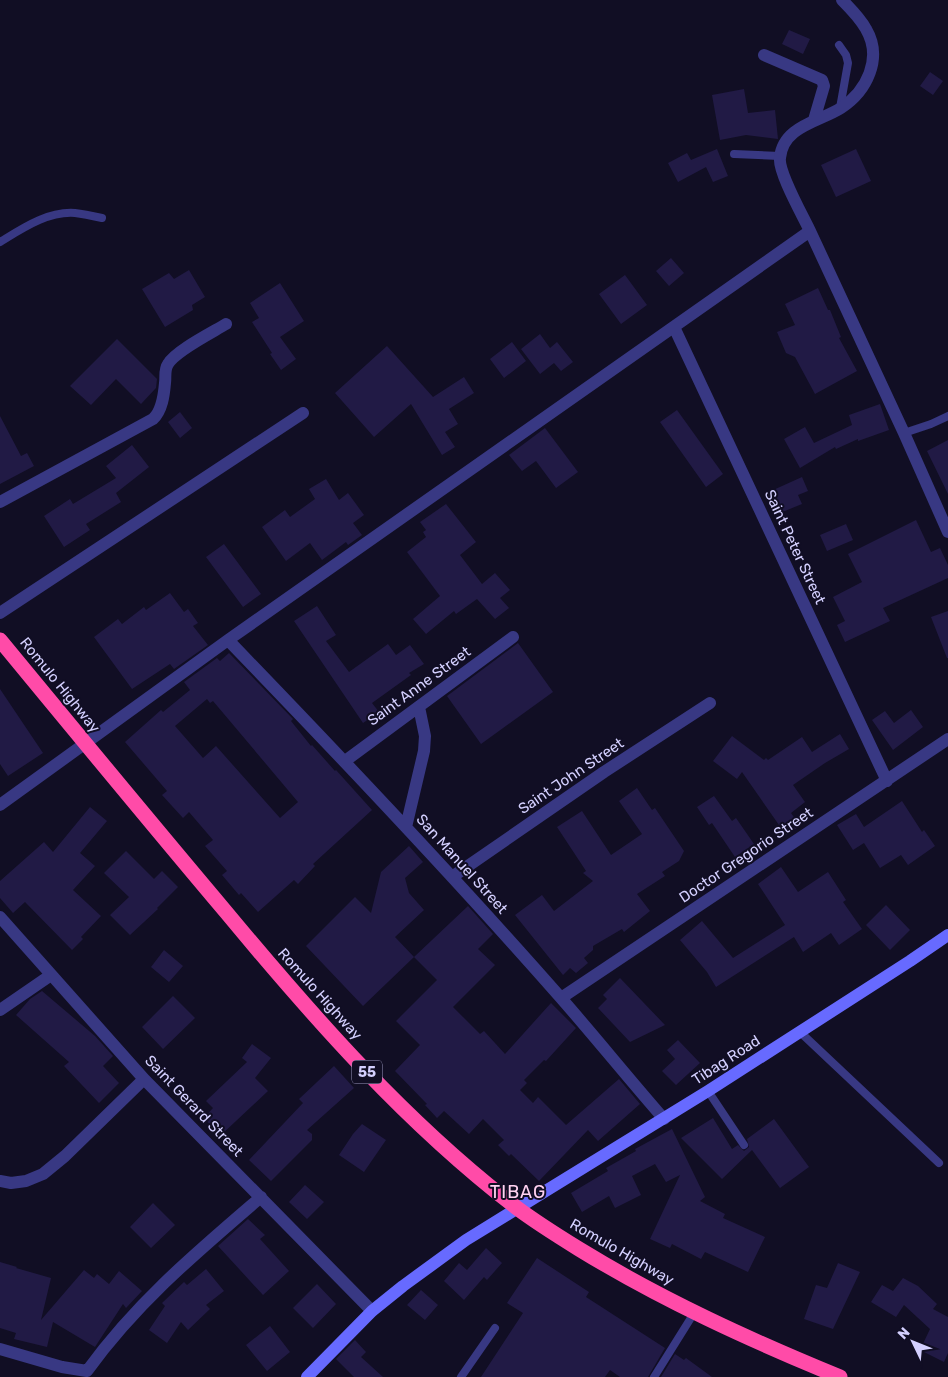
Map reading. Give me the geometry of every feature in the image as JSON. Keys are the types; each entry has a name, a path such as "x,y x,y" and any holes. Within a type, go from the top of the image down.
{"highway":[{"name":"Romulo Highway","path":"0,640 258,950 360,1066 455,1156 518,1208 608,1267 694,1314 840,1377"}],"street":[{"path":"842,0 860,19 867,30 874,54 873,65 863,86 849,102 796,130 787,138 780,156 782,170 948,532"},
{"path":"764,55 822,80 824,86 814,120"},
{"path":"0,805 228,640 810,231"},
{"path":"0,502 153,420 161,407 166,382 165,370 170,361 226,324"},
{"name":"Saint Peter Street","path":"674,328 887,781"},
{"path":"0,613 303,413"},
{"name":"Saint Anne Street","path":"345,761 513,638"},
{"name":"San Manuel Street","path":"228,640 345,761 452,877 561,998 664,1119"},
{"name":"Saint John Street","path":"452,877 596,778 710,703"},
{"path":"406,827 424,751 425,736 419,707"},
{"name":"Doctor Gregorio Street","path":"561,998 948,739"},
{"name":"Saint Gerard Street","path":"0,917 144,1079 372,1311"},
{"name":"Tibag Road","path":"307,1377 372,1311 466,1240 664,1119 948,935"},
{"path":"0,1010 51,974"},
{"path":"0,1181 11,1183 26,1181 43,1174 65,1156 144,1079"},
{"path":"0,1349 92,1374 134,1312 160,1286 261,1197"}],"lane":[{"path":"839,45 846,55 848,63 840,108"},
{"path":"734,154 780,156"},
{"path":"0,242 33,223 53,215 74,213 102,218"},
{"path":"904,433 948,416"},
{"path":"800,1032 939,1162"},
{"path":"708,1091 744,1145"},
{"path":"654,1377 694,1314"},
{"path":"461,1377 495,1328"}],"building":[{"path":"789,30 810,39 803,54 782,44"},
{"path":"930,72 943,81 933,95 920,86"},
{"path":"744,89 748,113 775,110 778,139 746,135 720,140 712,95"},
{"path":"717,149 728,176 713,182 706,167 678,182 668,163 687,153 691,160"},
{"path":"856,149 871,181 836,197 821,165"},
{"path":"671,258 684,273 669,286 656,271"},
{"path":"189,270 205,297 192,305 193,310 165,327 142,289 169,273 174,279"},
{"path":"625,275 647,305 621,324 599,294"},
{"path":"280,283 304,321 280,337 296,359 281,370 252,322 259,318 250,303"},
{"path":"818,288 828,310 830,310 841,337 839,338 857,371 815,394 795,357 786,353 777,332 795,325 785,304"},
{"path":"540,334 550,348 557,342 573,362 561,371 554,363 540,374 521,349"},
{"path":"117,339 157,379 156,388 141,404 116,379 91,405 70,386"},
{"path":"512,342 526,361 504,378 490,359"},
{"path":"387,346 433,397 464,377 474,393 449,409 458,424 445,432 455,447 442,455 411,404 374,437 335,393"},
{"path":"880,404 889,430 858,441 858,439 836,449 835,447 800,468 784,439 805,427 814,443 852,425 849,415"},
{"path":"677,410 723,474 706,487 660,422"},
{"path":"180,412 192,428 180,438 168,422"},
{"path":"0,416 21,456 27,453 34,466 0,484"},
{"path":"545,428 578,472 556,488 536,461 522,471 509,455"},
{"path":"948,440 948,494 927,451"},
{"path":"132,445 149,467 116,493 121,502 86,524 90,530 64,547 44,516 70,499 73,504 116,478 106,466"},
{"path":"802,477 808,491 798,495 802,504 780,513 771,491"},
{"path":"326,479 339,500 348,493 364,515 353,523 362,535 348,545 346,542 322,560 310,543 286,561 262,527 285,510 290,517 315,499 309,489"},
{"path":"446,504 476,542 460,555 482,584 495,573 510,590 500,598 509,608 495,619 477,599 456,614 454,611 426,634 413,619 440,596 407,552 426,537 423,532 426,530 420,522"},
{"path":"916,520 931,552 940,548 948,565 948,578 883,608 890,621 845,642 837,625 845,621 833,597 862,582 848,554"},
{"path":"846,524 853,540 827,551 820,535"},
{"path":"224,544 261,594 243,607 206,557"},
{"path":"170,593 184,612 188,609 198,623 193,626 208,645 174,669 170,664 132,689 94,637 118,619 122,624 144,607 146,610"},
{"path":"317,606 336,635 326,641 349,672 388,644 396,655 410,645 424,664 409,673 411,675 372,703 379,712 363,723 294,621"},
{"path":"948,611 948,658 947,658 931,617"},
{"path":"518,643 553,692 481,744 447,696"},
{"path":"229,653 293,719 291,721 311,746 336,770 372,810 313,864 315,866 298,884 294,880 258,912 241,893 239,895 222,875 227,871 205,846 213,840 189,812 183,818 162,795 167,791 125,742 161,710 163,712 190,690 184,682 217,658 220,661","holes":["207,699 210,703 213,701 298,802 280,818 216,746 203,758 175,726"]},
{"path":"0,689 43,753 8,776 0,764"},
{"path":"911,710 923,727 893,750 872,720 885,711 894,723"},
{"path":"840,734 849,749 793,785 805,802 791,813 800,826 786,835 742,772 737,779 713,761 732,736 764,760 766,758 768,760 802,737 812,752"},
{"path":"637,788 652,810 655,808 684,851 679,861 662,872 665,876 637,894 650,911 624,932 622,929 593,946 593,950 584,958 588,963 576,973 570,968 563,975 515,915 542,895 554,911 593,881 583,873 586,871 557,827 582,811 611,855 642,834 619,801"},
{"path":"714,796 732,821 736,818 754,844 735,857 712,823 709,825 697,807"},
{"path":"902,801 922,832 924,830 935,846 908,865 901,855 880,868 864,843 853,850 837,825 856,814 864,827"},
{"path":"90,807 107,821 80,853 95,866 73,890 101,916 81,937 83,939 72,950 25,902 13,913 0,898 0,881 44,842 53,852"},
{"path":"409,846 423,862 405,878 409,893 424,910 395,937 414,957 363,1006 306,946 355,897 371,913 381,872"},
{"path":"126,851 154,879 162,871 178,887 130,935 110,915 129,897 104,873"},
{"path":"781,867 798,892 828,872 846,900 843,902 862,929 839,945 831,933 803,952 794,937 716,987 707,972 680,940 702,921 733,958 785,925 758,884"},
{"path":"886,905 910,930 890,950 866,925"},
{"path":"468,906 493,934 478,949 495,965 453,1007 480,1034 484,1031 505,1054 551,1003 576,1028 546,1061 544,1060 524,1080 527,1083 520,1090 533,1103 538,1097 566,1125 619,1079 640,1104 598,1141 588,1130 539,1181 511,1154 509,1156 498,1145 504,1140 483,1119 469,1134 444,1111 437,1118 425,1105 427,1104 395,1071 420,1045 396,1021 437,980 414,957"},
{"path":"164,950 183,966 169,982 151,967"},
{"path":"620,978 665,1025 630,1042 598,1008 607,999 603,995"},
{"path":"42,991 95,1036 113,1056 103,1066 119,1083 99,1103 64,1066 69,1062 16,1015 30,999"},
{"path":"173,996 195,1018 163,1049 142,1027"},
{"path":"678,1040 700,1063 676,1085 662,1071 675,1059 667,1050"},
{"path":"252,1044 271,1058 255,1078 268,1091 220,1136 204,1118 213,1108 206,1101 247,1062 242,1058"},
{"path":"334,1066 354,1088 307,1130 312,1134 312,1140 271,1181 249,1160 303,1103 299,1099"},
{"path":"713,1118 732,1149 738,1145 744,1151 749,1147 747,1139 774,1119 809,1167 780,1188 752,1150 722,1179 681,1138"},
{"path":"362,1124 386,1140 364,1172 339,1155"},
{"path":"672,1129 705,1197 700,1201 725,1214 723,1218 765,1237 748,1272 705,1252 701,1259 672,1244 670,1248 650,1239 680,1175 666,1182 655,1164 632,1176 641,1195 615,1208 609,1196 582,1212 571,1193 608,1171 606,1168 636,1151 635,1149"},
{"path":"305,1185 324,1202 307,1219 289,1202"},
{"path":"153,1203 175,1225 151,1248 130,1227"},
{"path":"248,1219 265,1235 260,1239 289,1271 263,1295 218,1246"},
{"path":"486,1248 502,1263 487,1280 484,1277 464,1300 444,1281 459,1263 467,1270"},
{"path":"537,1258 589,1292 586,1297 665,1348 648,1377 620,1377 610,1370 605,1377 481,1377 523,1313 507,1303"},
{"path":"0,1262 51,1278 41,1320 84,1270 94,1278 97,1274 109,1284 119,1271 142,1291 126,1308 123,1304 95,1347 53,1322 47,1347 14,1339 16,1333 0,1328"},
{"path":"838,1263 860,1272 833,1329 804,1319 816,1285 827,1288"},
{"path":"206,1269 224,1291 206,1305 210,1309 188,1330 181,1322 167,1343 149,1330 165,1306 162,1303 184,1282 187,1285"},
{"path":"903,1278 918,1286 937,1304 933,1309 948,1317 948,1353 944,1362 920,1350 930,1329 904,1305 896,1317 871,1302 882,1285 893,1291"},
{"path":"317,1284 336,1304 313,1328 293,1308"},
{"path":"421,1290 438,1305 425,1320 407,1305"},
{"path":"270,1326 290,1352 267,1371 246,1345"},
{"path":"355,1340 366,1352 361,1357 383,1377 354,1377 336,1359"},
{"path":"675,1354 684,1360 686,1358 712,1377 661,1377"}],"district":[{"name":"TIBAG","path":"518,1192"}]}
